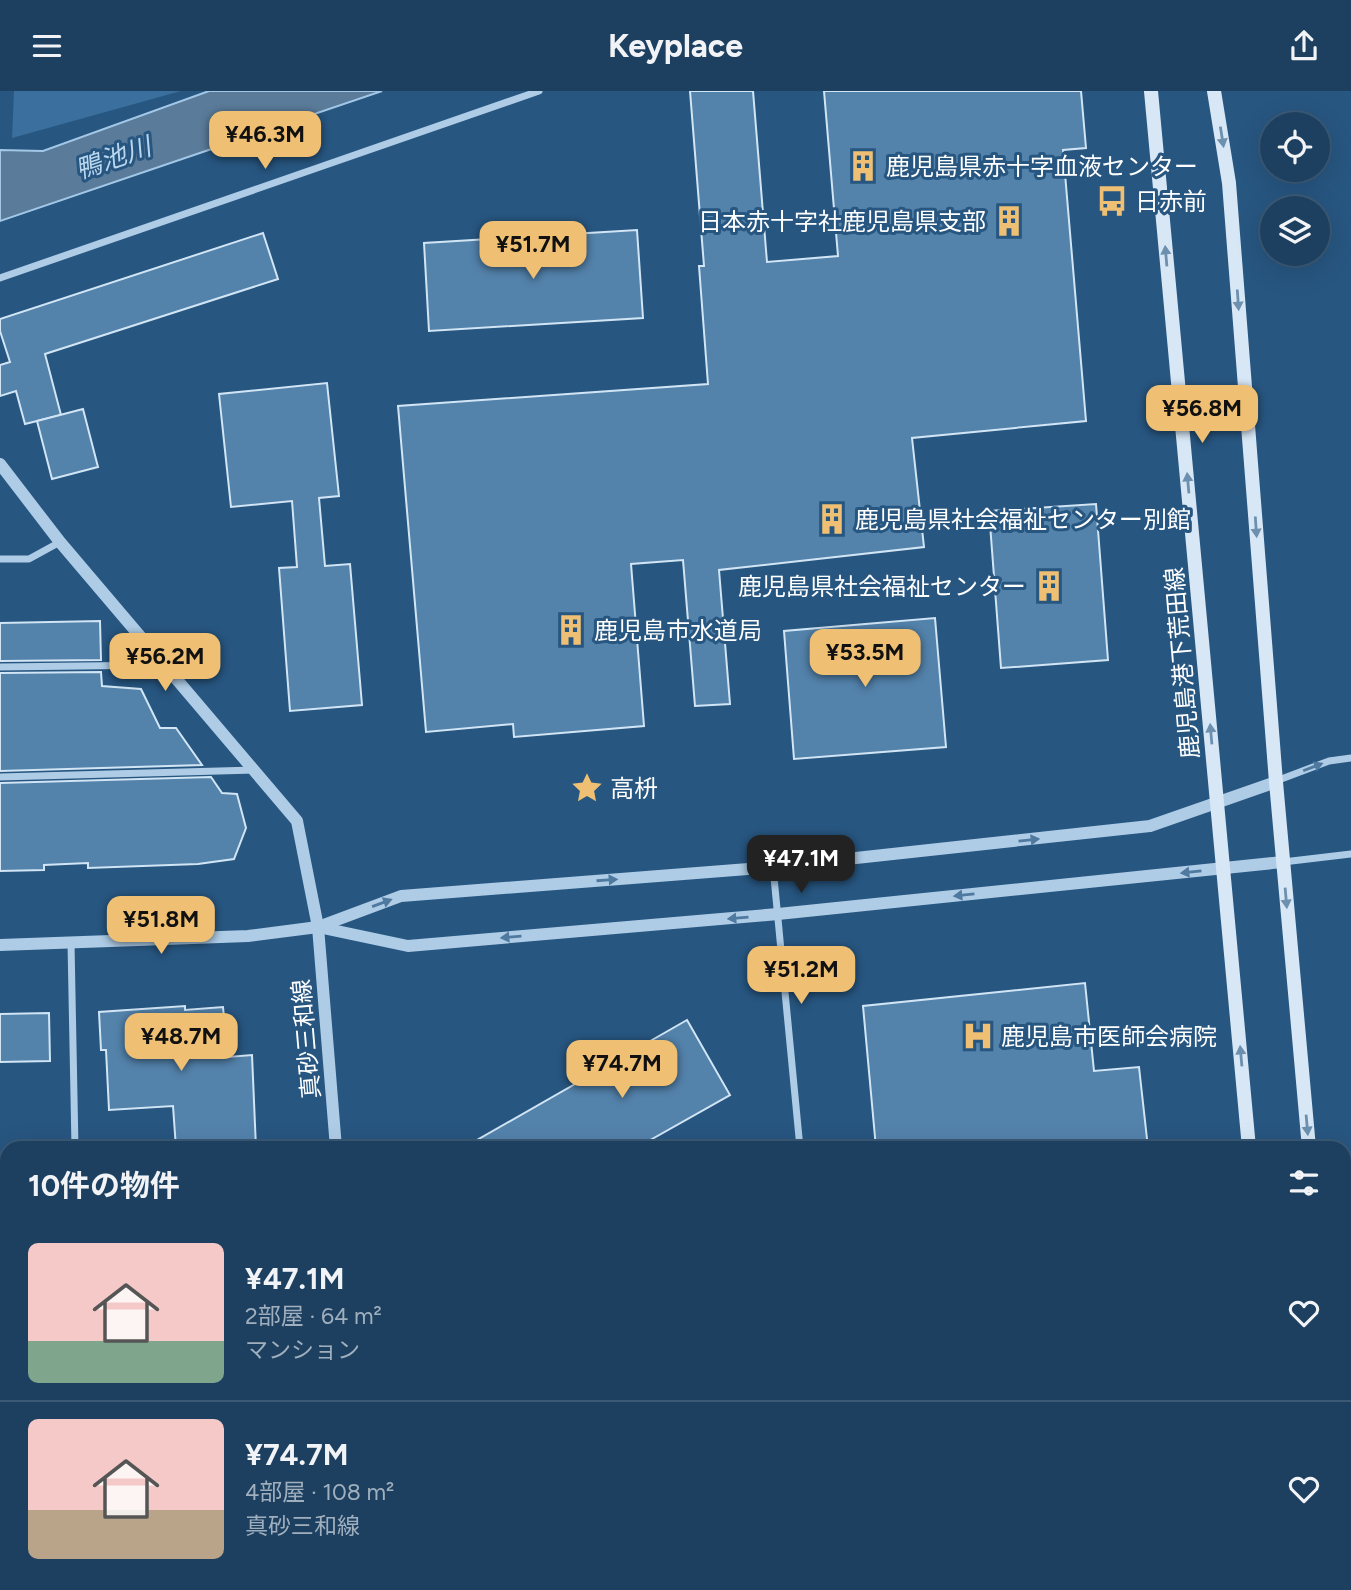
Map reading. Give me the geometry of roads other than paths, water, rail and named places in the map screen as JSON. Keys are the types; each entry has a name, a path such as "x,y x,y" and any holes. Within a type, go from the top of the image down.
{"main road":[{"name":"鹿児島港下荒田線","path":"1151,91 1248,1141"},
{"path":"1214,91 1229,183 1276,782 1308,1141"}],"street":[{"path":"0,278 539,91"},
{"name":"真砂三和線","path":"0,464 60,542 162,665 298,821 318,927 335,1141"},
{"path":"0,559 29,559 60,542"},
{"path":"0,667 162,665"},
{"path":"0,945 248,936 318,927 401,896 773,867 1150,827 1329,761 1351,758"},
{"path":"0,777 256,770"},
{"path":"318,927 408,946 778,914 1351,854"},
{"path":"773,867 799,1141"},
{"path":"71,943 75,1141"}],"water":[{"name":"鴨池川","path":"209,91 382,91 0,221 0,150 43,151"}],"place":[{"name":"鹿児島県赤十字血液センター","path":"863,166"},
{"name":"日赤前","path":"1112,201"},
{"name":"日本赤十字社鹿児島県支部","path":"1009,221"},
{"name":"鹿児島県社会福祉センター別館","path":"832,519"},
{"name":"鹿児島県社会福祉センター","path":"1049,586"},
{"name":"鹿児島市水道局","path":"571,630"},
{"name":"高枡","path":"587,788"},
{"name":"鹿児島市医師会病院","path":"978,1036"}]}
